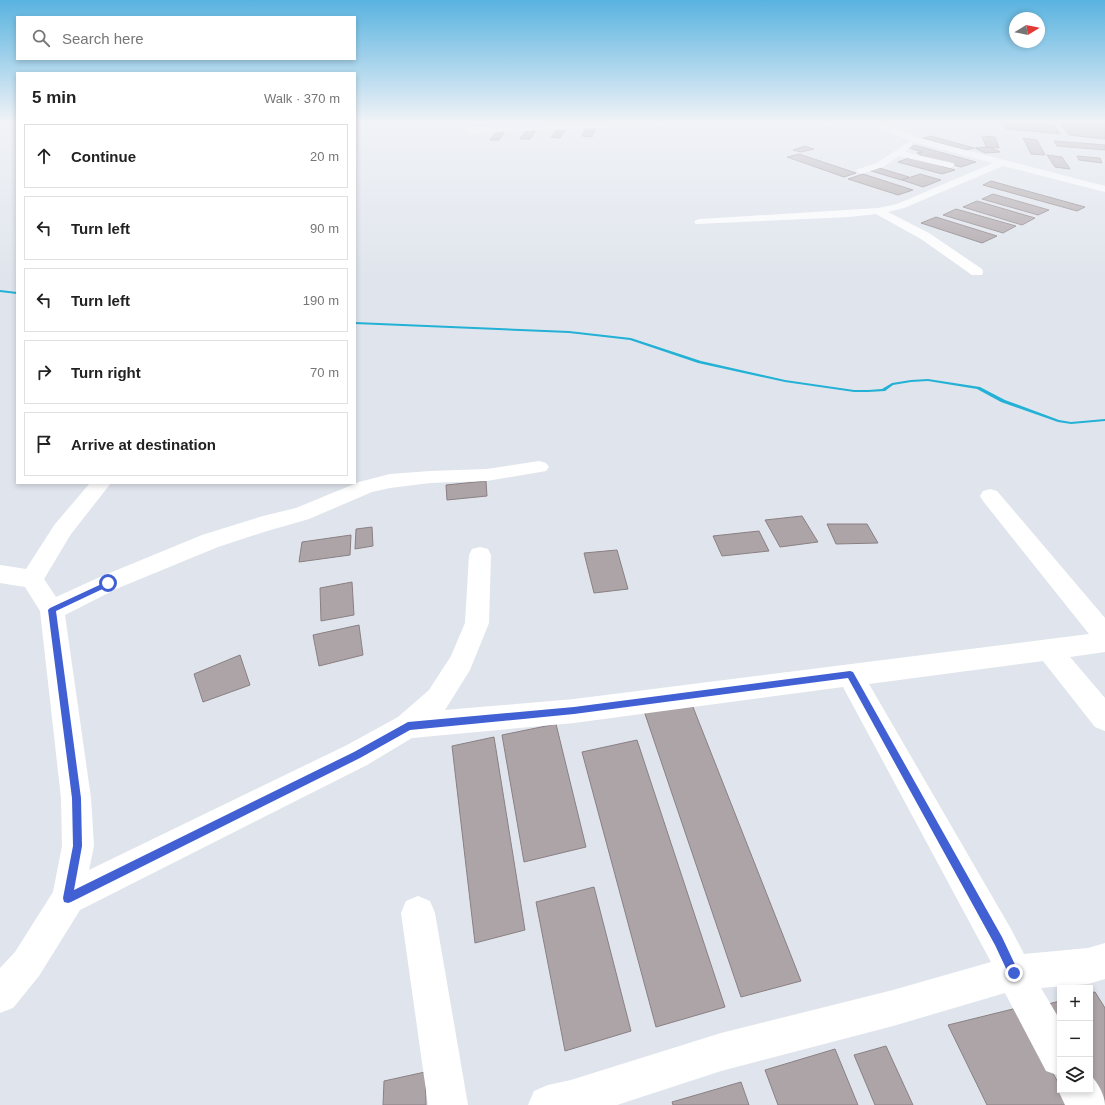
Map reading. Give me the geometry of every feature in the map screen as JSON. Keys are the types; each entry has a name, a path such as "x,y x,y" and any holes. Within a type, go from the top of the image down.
{"street":[{"path":"700,222 849,214 878,211 900,206 976,175"},
{"path":"1048,175 1105,189"},
{"path":"878,211 926,236 977,272"},
{"path":"52,610 108,583 210,541 263,524 302,514 366,486 390,481 430,477 487,475 539,467"},
{"path":"32,579 63,529 100,484"},
{"path":"990,496 1105,636"},
{"path":"68,898 357,755 408,726 438,699 461,662 478,623 480,555"},
{"path":"0,574 32,579 52,610 76,798 78,846 68,898 27,964 0,995"},
{"path":"408,726 574,711 1105,642"},
{"path":"1048,649 1105,718"},
{"path":"850,675 999,941 1014,973 1059,1057"},
{"path":"418,913 448,1105"},
{"path":"548,1105 570,1100 720,1052 893,1008 1014,973 1088,966 1105,961"},
{"path":"1080,1093 1087,1105"}],"building":[{"path":"837,175 851,175 844,177"},
{"path":"865,175 913,190 898,195 848,179"},
{"path":"883,175 901,175 909,177 901,180"},
{"path":"922,175 941,180 923,187 902,180"},
{"path":"991,181 1085,207 1077,211 983,185"},
{"path":"993,194 1049,210 1038,215 982,199"},
{"path":"977,201 1035,218 1022,225 963,207"},
{"path":"956,209 1016,226 1003,233 943,215"},
{"path":"936,217 997,236 982,243 921,223"},
{"path":"486,481 487,496 447,500 446,485"},
{"path":"802,516 818,542 780,547 765,520"},
{"path":"827,524 867,524 878,543 836,544"},
{"path":"372,527 373,546 355,549 356,529"},
{"path":"759,531 769,551 722,556 713,536"},
{"path":"351,535 350,555 299,562 302,542"},
{"path":"617,550 628,589 594,593 584,553"},
{"path":"352,582 354,615 321,621 320,588"},
{"path":"359,625 363,655 319,666 313,635"},
{"path":"240,655 250,685 203,702 194,674"},
{"path":"691,702 801,981 741,997 644,711"},
{"path":"556,724 586,847 524,862 502,735"},
{"path":"494,737 525,930 475,943 452,746"},
{"path":"637,740 725,1007 656,1027 582,752"},
{"path":"594,887 631,1031 565,1051 536,902"},
{"path":"1093,992 1095,992 1105,1008 1105,1105 1097,1105 1090,1093 1093,1093"},
{"path":"1057,1002 1057,1036 1040,1006"},
{"path":"1017,1008 1057,1081 1057,1093 1064,1093 1070,1105 987,1105 948,1025"},
{"path":"886,1046 913,1105 875,1105 854,1055"},
{"path":"835,1049 858,1105 778,1105 765,1070"},
{"path":"425,1072 426,1105 383,1105 384,1081"},
{"path":"741,1082 749,1105 673,1105 672,1102"}],"waterway":[{"path":"0,291 16,293"},
{"path":"356,323 569,332 631,339 700,362 785,381 854,391 868,391 883,390 892,384 928,380 978,388 1003,401 1058,421 1071,423 1105,420"}],"route":[{"path":"108,583 52,610 76,798 78,846 68,898 357,755 408,726 574,711 850,675 999,941 1014,973"}]}
